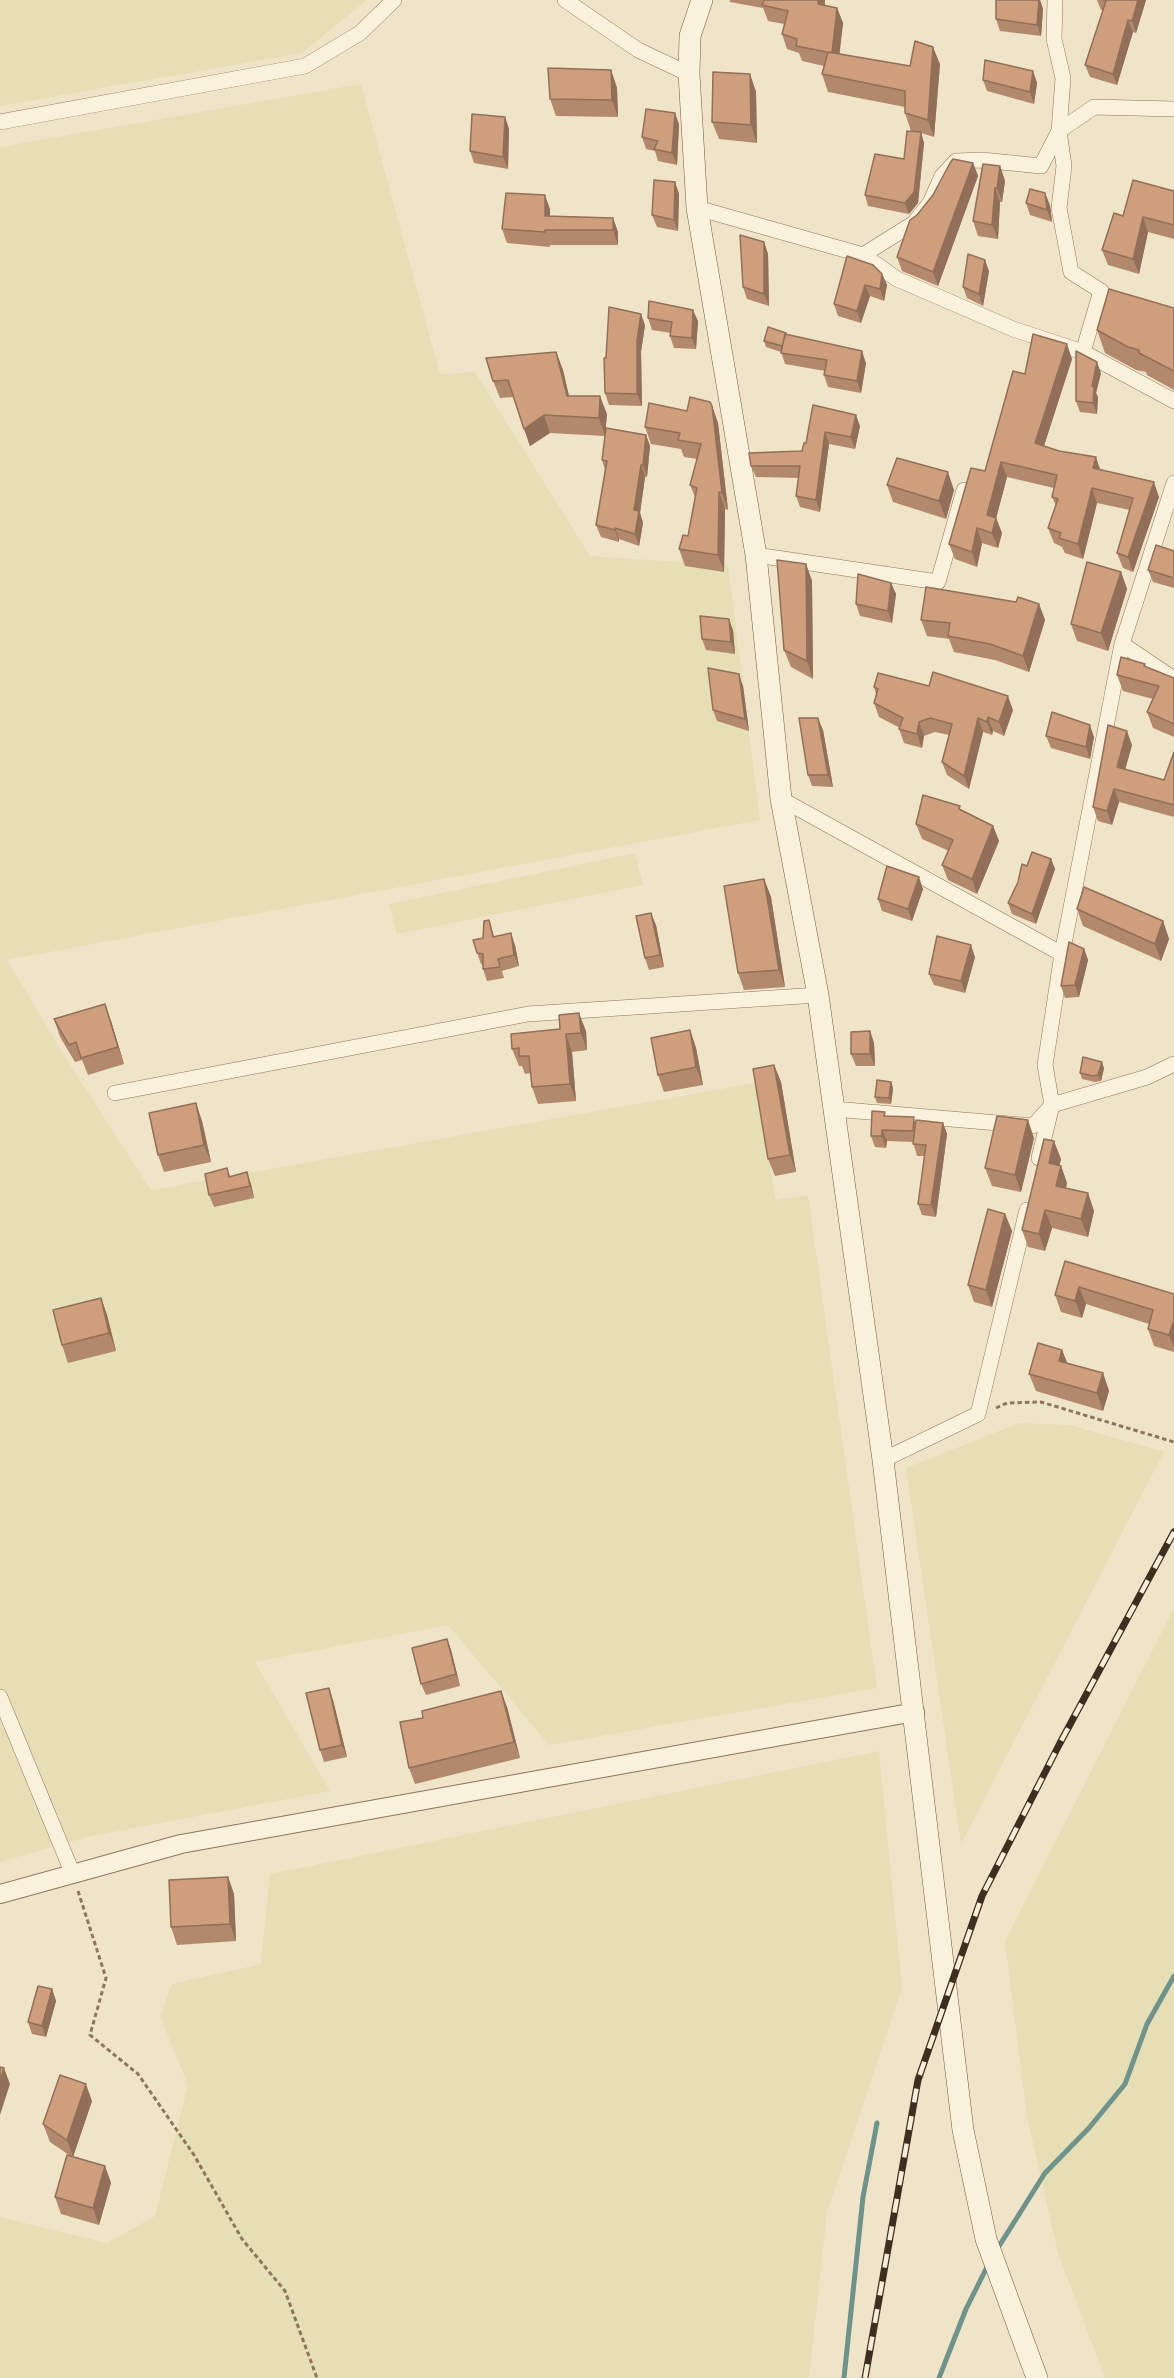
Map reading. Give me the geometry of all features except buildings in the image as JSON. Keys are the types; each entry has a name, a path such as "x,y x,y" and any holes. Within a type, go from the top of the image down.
{"main road":[{"path":"702,0 690,36 689,75 697,208 756,555 781,799 818,996 883,1460 915,1712 963,2130 986,2239 1037,2378"}],"street":[{"path":"0,122 305,66 360,33 394,0"},
{"path":"565,0 638,50 689,75"},
{"path":"1055,0 1054,39 1063,78 1059,131 1064,166 1059,208 1071,272 1101,291 1083,352"},
{"path":"863,255 914,223 930,203 942,176 956,161 982,160 1041,166 1059,131 1094,107 1174,109"},
{"path":"697,208 863,255 897,279 1013,329 1083,352 1174,401"},
{"path":"1036,1174 1052,1105 1044,1065 1062,954 1122,644 1174,483"},
{"path":"756,555 938,582 964,490"},
{"path":"1122,644 1174,679"},
{"path":"781,799 1062,954"},
{"path":"115,1093 528,1014 818,996"},
{"path":"834,1109 1033,1126 1052,1105 1147,1077 1174,1064"},
{"path":"883,1460 978,1414 1030,1197"},
{"path":"0,1697 72,1872"},
{"path":"0,1894 72,1872 192,1842 915,1712"}],"path":[{"path":"978,1414 1007,1403 1041,1402 1174,1442"},
{"path":"72,1872 106,1978 90,2035 138,2074 194,2155 242,2239 285,2291 317,2378"}],"shaded area":[{"path":"0,0 367,0 302,53 0,106"},
{"path":"361,84 440,374 475,372 590,556 728,565 760,820 7,960 72,1068 151,1190 755,1083 776,1200 808,1195 877,1688 549,1745 448,1625 255,1662 330,1791 87,1837 0,1862 0,147"},
{"path":"635,853 643,885 397,934 389,904"},
{"path":"1019,1423 1070,1425 1164,1452 961,1844 906,1468"},
{"path":"1174,1608 1174,2378 1105,2378 1058,2253 1027,2117 1005,1941"},
{"path":"879,1751 902,1988 827,2212 809,2378 0,2378 0,2217 107,2243 155,2216 188,2085 160,2016 172,1984 261,1964 270,1874"}],"waterway":[{"path":"996,2251 1045,2173 1089,2128 1125,2084 1147,2024 1174,1976"},
{"path":"844,2378 863,2197 877,2123"},
{"path":"939,2378 966,2309 988,2265"}],"railway":[{"path":"865,2378 918,2080 982,1896 1060,1743 1174,1532"}]}
